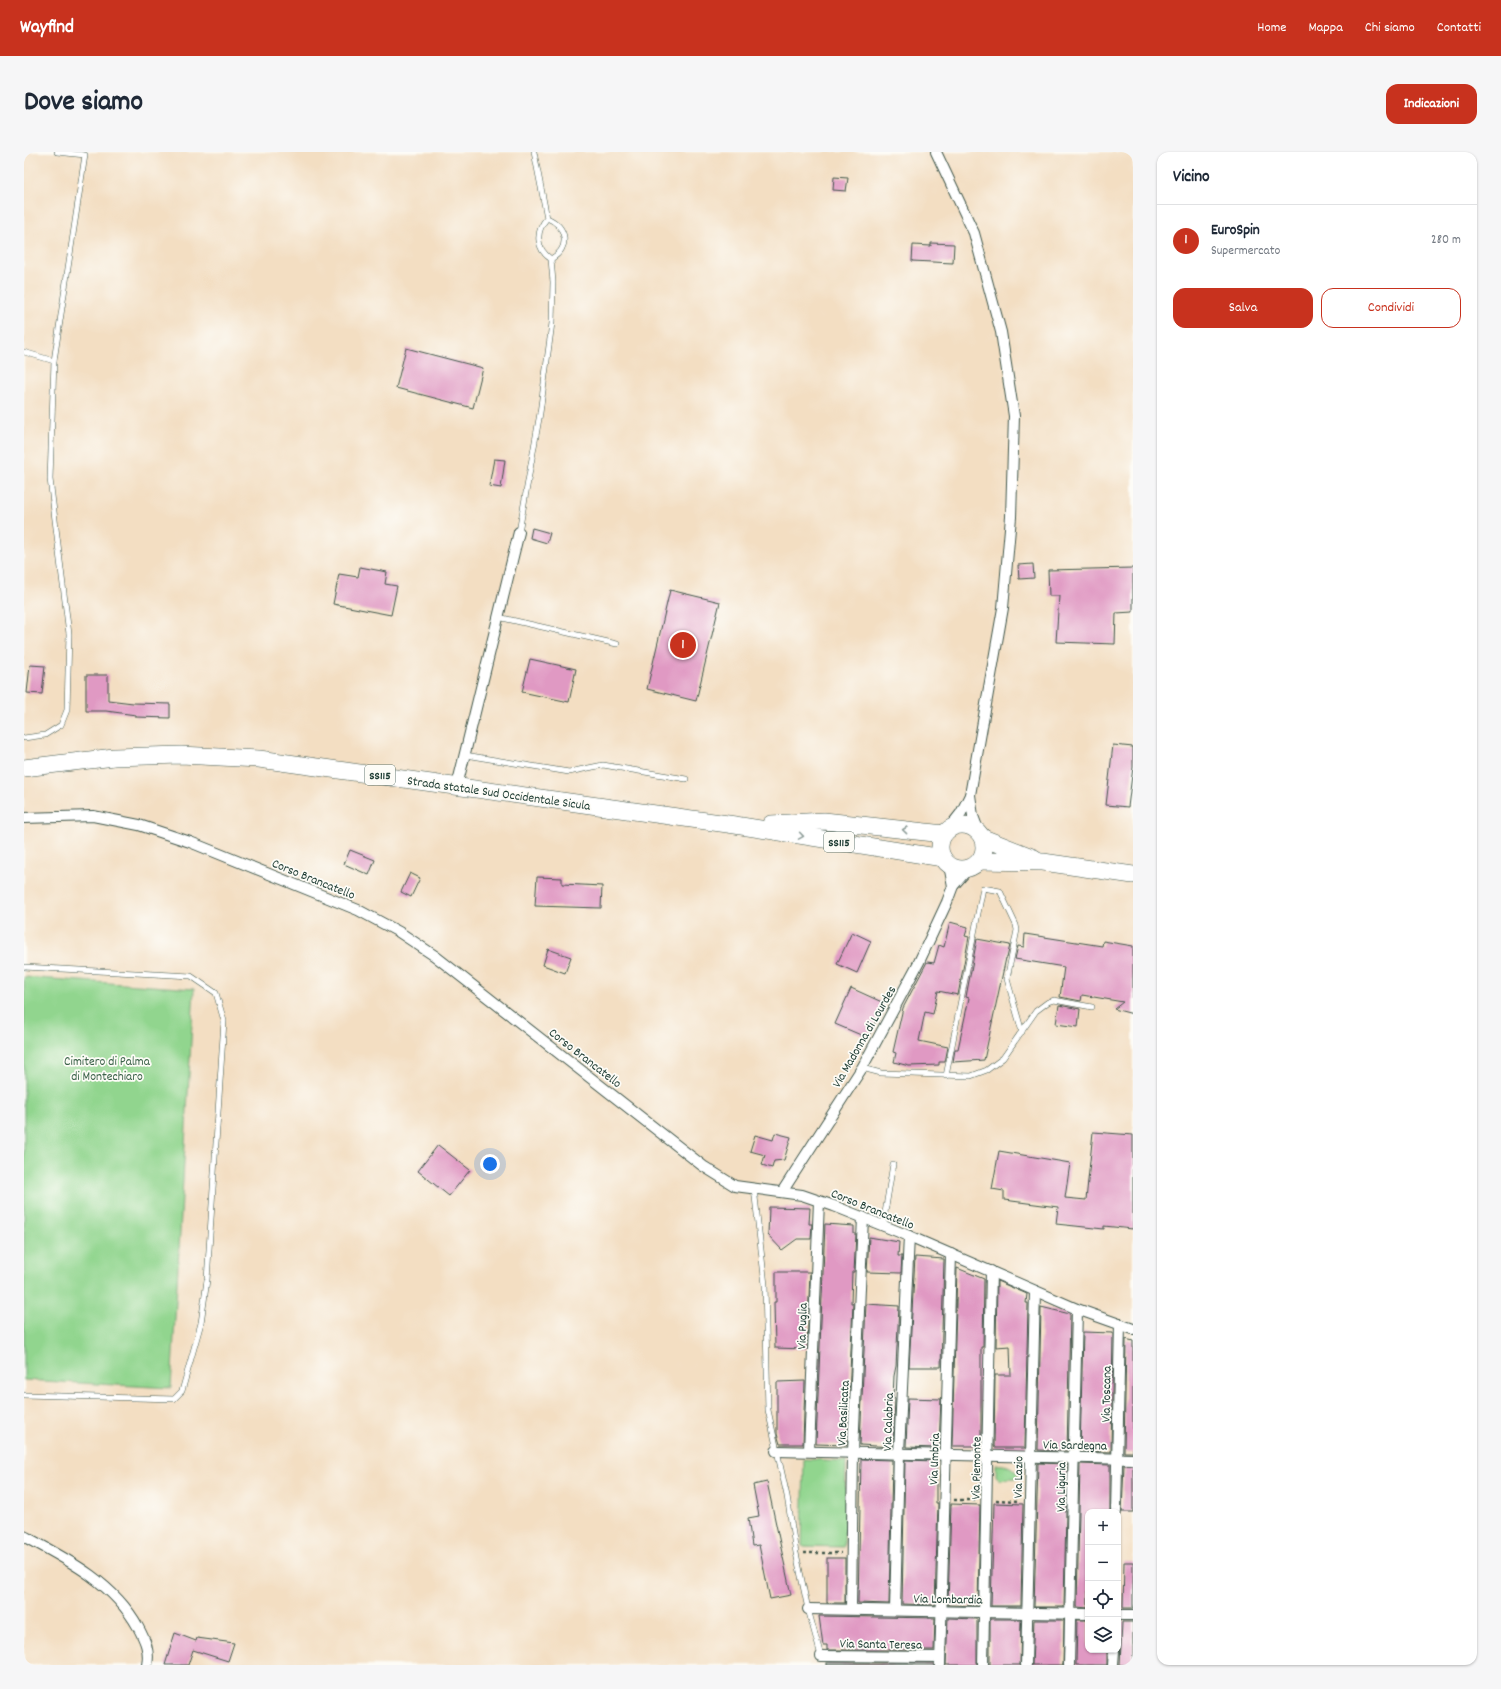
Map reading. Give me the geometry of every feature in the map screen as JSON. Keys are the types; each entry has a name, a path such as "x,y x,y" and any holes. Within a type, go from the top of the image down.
{"main road":[{"name":"Strada statale Sud Occidentale Sicula","path":"24,768 114,757 181,755 259,759 735,825 946,862 957,869 974,865 1043,862 1133,875"},
{"name":"Strada statale Sud Occidentale Sicula","path":"735,825 824,821 945,832 954,826 963,825 970,826 981,835 1043,862"},
{"path":"945,832 940,844 941,854 946,862"},
{"path":"974,865 985,851 981,835"}],"street":[{"path":"936,152 974,233 1001,332 1014,416 1010,517 1003,608 970,795 961,813 945,832"},
{"path":"457,786 519,532"},
{"path":"970,795 973,816 981,835"},
{"name":"Corso Brancatello","path":"24,818 93,816 139,825 190,842 358,910 399,932 435,956 703,1166 735,1186 802,1195 819,1201 883,1225 1078,1309 1133,1329"},
{"path":"946,862 953,886"},
{"name":"Via Madonna di Lourdes","path":"782,1192 862,1068 919,962 953,886 974,865"},
{"name":"Via Puglia","path":"809,1452 819,1201"},
{"name":"Via Basilicata","path":"851,1609 853,1452 863,1218"},
{"name":"Via Calabria","path":"896,1610 899,1454 909,1236"},
{"name":"Via Umbria","path":"940,1661 951,1254"},
{"name":"Via Piemonte","path":"983,1665 991,1271"},
{"name":"Via Lazio","path":"1026,1665 1035,1290"},
{"name":"Via Liguria","path":"1068,1665 1078,1309"},
{"name":"Via Toscana","path":"1116,1509 1120,1324"},
{"name":"Via Sardegna","path":"776,1451 1133,1459"},
{"path":"24,1536 64,1557 106,1587 131,1615 145,1640 149,1656 147,1665"},
{"name":"Via Lombardia","path":"808,1609 1085,1614"},
{"path":"1121,1615 1133,1615"},
{"path":"1113,1665 1114,1653"},
{"name":"Via Santa Teresa","path":"821,1656 940,1661"}],"lane":[{"path":"24,738 45,734 61,725 67,710 69,634 50,479 54,361 85,155 57,152"},
{"path":"519,532 540,413 552,323 553,282 551,259 542,251 538,241 540,229 546,218 534,152"},
{"path":"546,218 558,224 564,235 564,241 560,252 551,259"},
{"path":"24,352 54,361"},
{"path":"498,618 617,644"},
{"path":"464,755 568,772 603,765 686,779"},
{"path":"946,1076 983,888 1000,891 1016,925 1017,930 1008,979 1022,1032"},
{"path":"24,967 191,976 216,993 224,1021 207,1280 200,1323 182,1391 174,1400 24,1395"},
{"path":"862,1068 881,1073 970,1076 987,1070 1003,1058 1036,1012 1048,1002 1054,1000 1092,1007"},
{"path":"883,1225 893,1164"},
{"path":"754,1188 765,1285 768,1410 787,1496 796,1553 808,1609 821,1656"}],"path":[{"path":"796,1553 852,1553"}],"green space":[{"name":"Cimitero di Palma di Montechiaro","path":"24,977 194,989 171,1388 24,1380"},
{"path":"804,1459 846,1461 844,1547 802,1546"},
{"path":"996,1465 1010,1467 1019,1477 1015,1479 1010,1478 1001,1480 996,1476"}],"building":[{"path":"834,177 848,178 846,191 833,190"},
{"path":"931,243 954,244 953,263 912,261 913,245 931,246"},
{"path":"406,348 483,368 473,408 396,388"},
{"path":"494,459 505,460 501,488 489,486"},
{"path":"532,528 550,533 547,543 530,538"},
{"path":"1033,564 1034,578 1019,579 1018,565"},
{"path":"360,567 387,572 385,584 397,586 391,615 333,604 339,574 358,577"},
{"path":"1133,568 1133,612 1116,613 1115,644 1056,642 1059,596 1049,596 1048,570"},
{"path":"670,590 720,602 696,701 647,689"},
{"path":"530,659 576,669 569,702 522,692"},
{"path":"30,665 45,666 42,694 27,693"},
{"path":"86,675 108,675 108,700 133,703 170,704 170,718 136,717 136,715 106,711 86,711"},
{"path":"1113,745 1133,747 1133,767 1128,807 1106,805"},
{"path":"350,850 375,860 369,875 344,864"},
{"path":"410,873 420,878 411,897 401,892"},
{"path":"537,877 562,878 562,884 602,886 601,908 535,906"},
{"path":"950,922 968,927 965,936 969,937 958,995 938,991 933,1014 925,1012 919,1041 948,1047 945,1062 939,1062 939,1065 909,1066 894,1062 896,1053 893,1052 903,1008 927,962 934,963 939,945 944,947"},
{"path":"852,932 871,941 857,973 837,964"},
{"path":"1025,934 1102,946 1103,941 1133,946 1133,1014 1114,1009 1123,1002 1082,995 1081,1001 1060,997 1064,967 1015,959 1018,946 1024,947"},
{"path":"977,939 1010,945 984,1060 953,1062 955,1049 958,1049 969,998 966,997"},
{"path":"548,949 571,957 565,973 543,965"},
{"path":"851,988 884,1003 868,1038 835,1024"},
{"path":"1059,1005 1080,1009 1078,1027 1056,1024"},
{"path":"1093,1132 1133,1135 1133,1229 1104,1226 1104,1229 1056,1224 1058,1207 1004,1200 1004,1191 992,1189 999,1151 1070,1163 1065,1198 1086,1200"},
{"path":"775,1133 791,1137 784,1160 774,1161 772,1168 762,1165 765,1155 750,1151 755,1135 773,1140"},
{"path":"438,1145 470,1170 449,1196 418,1171"},
{"path":"769,1207 810,1208 809,1224 812,1224 811,1239 797,1239 782,1250 768,1235"},
{"path":"825,1224 854,1226 854,1234 856,1234 854,1272 852,1272 851,1303 853,1303 847,1445 816,1444"},
{"path":"869,1237 899,1242 898,1256 902,1256 901,1273 867,1272"},
{"path":"915,1257 944,1259 941,1367 909,1367"},
{"path":"957,1268 984,1279 983,1347 981,1347 981,1446 952,1446"},
{"path":"776,1272 810,1272 807,1349 775,1348 774,1302 776,1302"},
{"path":"997,1281 1027,1294 1025,1448 995,1448 994,1446 995,1375 1011,1375 1010,1346 996,1347"},
{"path":"866,1304 899,1306 893,1398 895,1398 893,1447 860,1445"},
{"path":"1041,1307 1070,1314 1067,1451 1038,1450"},
{"path":"1083,1332 1113,1333 1111,1452 1080,1451"},
{"path":"1126,1339 1133,1341 1133,1452 1124,1452"},
{"path":"805,1381 803,1444 780,1444 777,1434 777,1382"},
{"path":"908,1398 941,1399 939,1446 937,1446 937,1448 906,1447"},
{"path":"861,1459 892,1460 889,1604 858,1603"},
{"path":"905,1460 936,1461 936,1503 938,1503 935,1605 902,1604"},
{"path":"1038,1463 1067,1464 1064,1607 1034,1607"},
{"path":"1080,1464 1110,1465 1110,1509 1085,1509 1085,1608 1077,1607"},
{"path":"1124,1465 1133,1465 1133,1512 1122,1512"},
{"path":"767,1482 791,1595 770,1599 759,1545 752,1546 748,1518 759,1516 753,1485"},
{"path":"994,1503 1023,1504 1021,1606 991,1606"},
{"path":"951,1504 980,1505 978,1606 948,1605"},
{"path":"827,1558 845,1558 845,1603 827,1603"},
{"path":"1124,1562 1133,1562 1133,1608 1123,1608"},
{"path":"819,1616 935,1618 934,1650 827,1650 827,1645 823,1645"},
{"path":"948,1618 977,1619 977,1665 946,1665"},
{"path":"990,1619 1021,1619 1020,1665 990,1665"},
{"path":"1034,1620 1064,1620 1063,1665 1032,1665"},
{"path":"1077,1620 1085,1620 1085,1653 1107,1653 1107,1665 1076,1665"},
{"path":"1122,1622 1133,1622 1133,1665 1120,1665"},
{"path":"175,1633 196,1641 197,1638 234,1643 228,1661 193,1650 188,1665 165,1665"},
{"path":"827,1663 934,1663 934,1665 827,1665"}],"place":[{"name":"EuroSpin","path":"683,645"}]}
